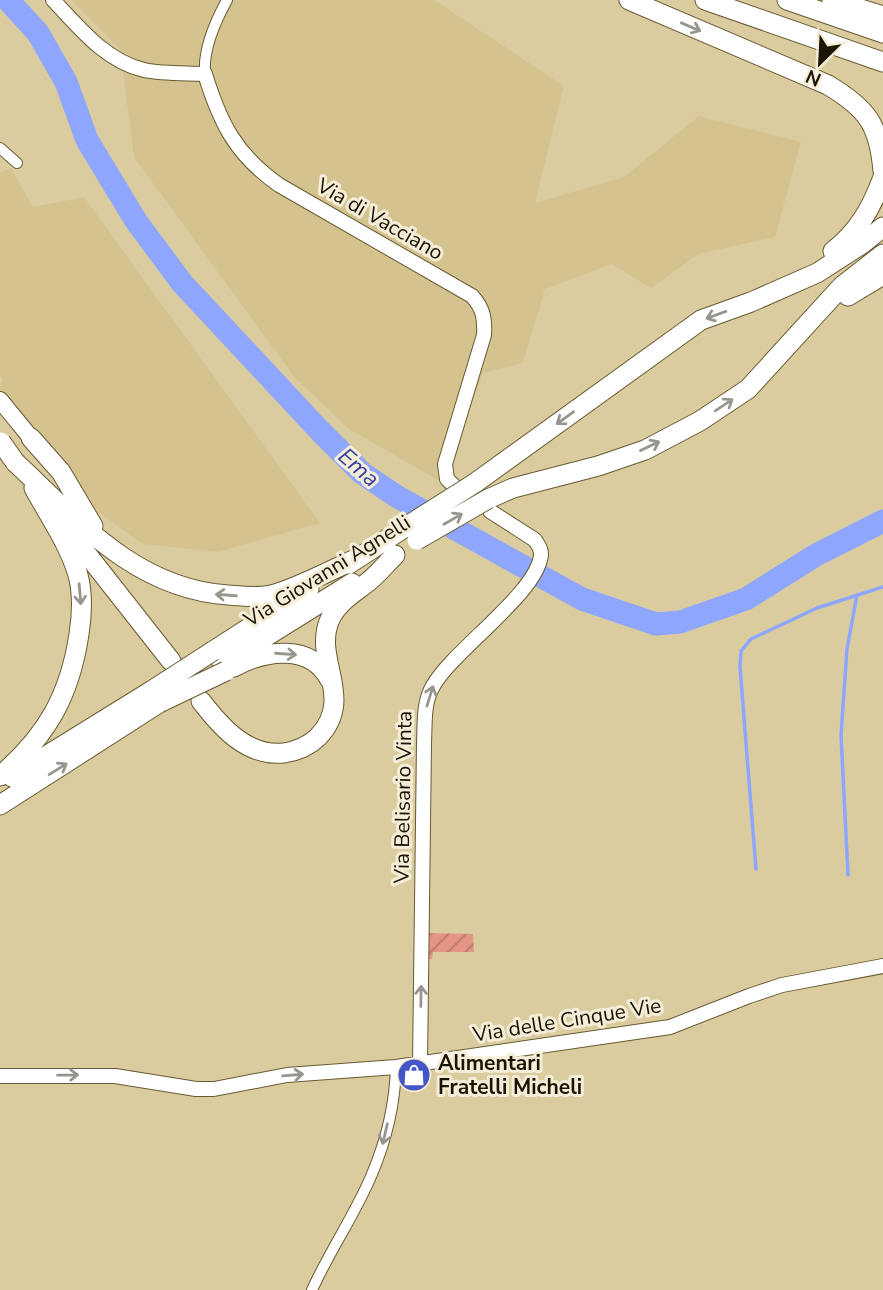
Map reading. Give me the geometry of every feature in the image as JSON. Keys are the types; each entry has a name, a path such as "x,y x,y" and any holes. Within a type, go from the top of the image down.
{"highway":[{"path":"629,0 828,85 847,96 871,119 881,148 883,172"},
{"path":"705,0 883,62"},
{"path":"787,0 883,33"},
{"path":"832,0 883,16"},
{"path":"790,284 853,233 873,205 883,177"},
{"path":"790,284 817,273 883,227"},
{"path":"796,334 842,286 883,254"},
{"path":"796,334 861,286 883,275"},
{"name":"Via Giovanni Agnelli","path":"220,662 395,555 412,533 475,483 701,320 790,284"},
{"name":"Via Giovanni Agnelli","path":"220,662 360,557 412,533 489,505 513,488 598,466 645,450 700,421 748,389 796,334"},
{"path":"13,445 48,457 61,472 104,545"},
{"path":"0,776 19,760 56,710 71,676 81,624 82,602 72,555 13,445"},
{"path":"13,445 104,545 127,561 198,592 272,595 360,557"},
{"path":"34,488 171,661"},
{"path":"201,701 233,736 265,752 284,753 305,747 323,732 332,716 334,687 326,642 330,620 346,598 370,580 395,555"},
{"path":"0,785 220,662 272,653 293,653 312,659 320,665 334,687"},
{"path":"0,805 155,697"}],"main road":[{"path":"0,400 12,415 13,445"}],"street":[{"path":"53,0 94,42 124,63 148,71 205,74"},
{"name":"Via di Vacciano","path":"228,0 204,63 217,109 235,145 261,173 472,296 479,304 484,317 484,335 445,464 447,479 454,486"},
{"path":"0,148 17,163"},
{"name":"Via Belisario Vinta","path":"420,1064 424,744 428,696 447,667 524,587 536,567 541,551 539,545 489,505"},
{"name":"Via delle Cinque Vie","path":"0,1076 115,1076 171,1087 205,1089 287,1075 396,1068 670,1027 782,985 883,966"},
{"path":"312,1290 372,1174 382,1147 392,1104 396,1068"}],"shaded area":[{"path":"71,0 434,0 564,86 535,203 624,177 699,116 801,142 775,237 698,254 651,288 612,264 545,289 523,363 483,373 443,483 349,429 295,378 134,157 120,49"},
{"path":"11,168 33,207 84,197 320,523 218,552 143,544 91,507 0,406 0,386 3,380 0,376 0,173"},
{"path":"429,933 473,934 474,952 433,952 432,959 428,959"}],"waterway":[{"name":"Ema","path":"8,0 38,33 66,82 87,140 136,221 182,283 362,473 396,496 582,599 656,624 680,622 746,599 816,555 883,521"},
{"path":"756,869 741,651 751,639 817,608 883,587"},
{"path":"848,875 841,735 847,649 857,595"}],"place":[{"name":"Alimentari Fratelli Micheli","path":"414,1075"}]}
